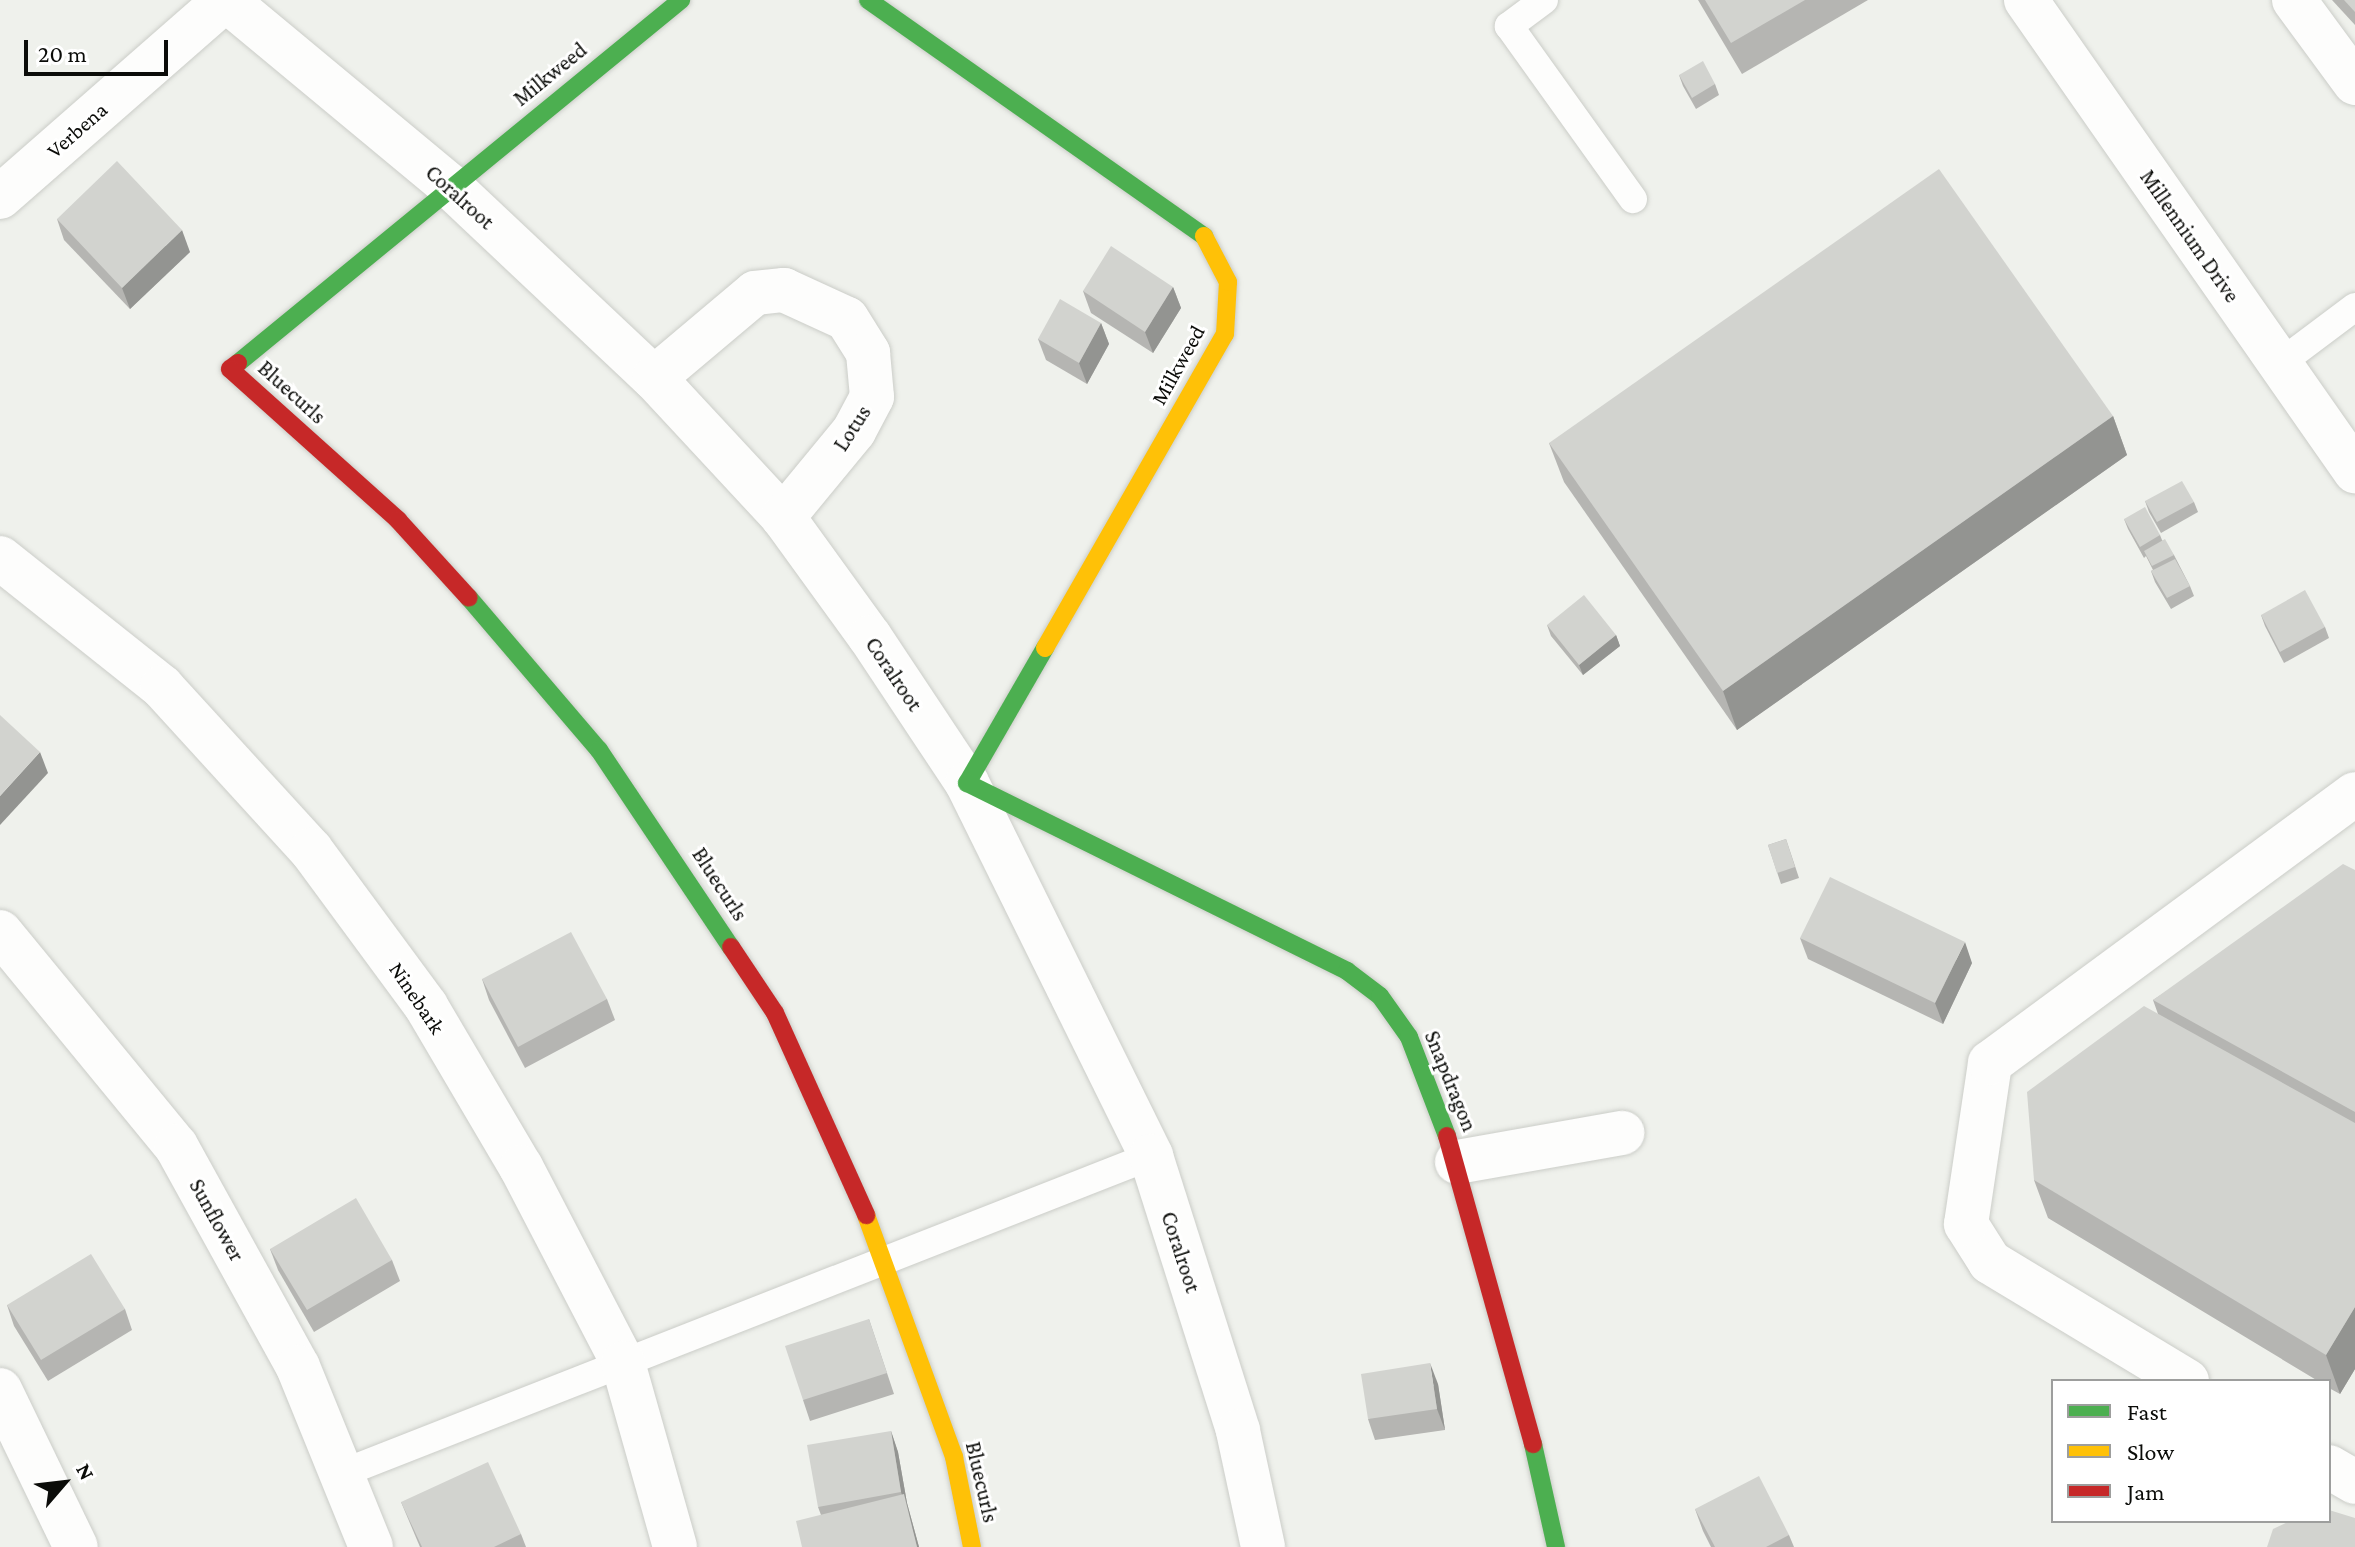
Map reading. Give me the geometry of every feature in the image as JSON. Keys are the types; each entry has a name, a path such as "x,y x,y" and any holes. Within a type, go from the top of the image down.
{"street":[{"name":"Coralroot","path":"226,0 450,186 654,378 783,517 967,783 1151,1156 1238,1431 1263,1547"},
{"name":"Verbena","path":"0,197 226,0"},
{"name":"Milkweed","path":"230,369 681,0"},
{"name":"Milkweed","path":"868,0 1204,236 1228,282 1225,334 967,783"},
{"name":"Millennium Drive","path":"2026,0 2355,471"},
{"path":"2294,0 2355,83"},
{"name":"Lotus","path":"654,378 755,293 784,290 847,319 868,353 872,397 854,431 783,517"},
{"name":"Bluecurls","path":"230,369 398,520 599,750 775,1013 886,1260 954,1457 972,1547"},
{"name":"Ninebark","path":"0,558 162,687 311,850 426,1006 521,1167 623,1363 675,1547"},
{"name":"Snapdragon","path":"967,783 1347,971 1380,996 1409,1037 1457,1162 1516,1368 1556,1547"},
{"path":"2184,1379 1990,1262 1966,1224 1990,1063 2355,794"},
{"name":"Sunflower","path":"0,932 176,1146 298,1367 371,1547"},
{"path":"1457,1162 1622,1133"},
{"path":"0,1390 76,1547"},
{"path":"2331,1468 2355,1482"}],"lane":[{"path":"1544,0 1509,26 1633,199"},
{"path":"2279,364 2355,307"},
{"path":"343,1473 1151,1156"}],"building":[{"path":"1705,0 1805,0 1731,43"},
{"path":"2344,0 2355,0 2355,12"},
{"path":"1703,61 1715,84 1692,98 1679,75"},
{"path":"117,161 182,230 122,288 57,219"},
{"path":"1939,169 2113,416 1723,691 1549,443"},
{"path":"1111,246 1173,287 1145,332 1083,291"},
{"path":"1060,299 1101,323 1079,363 1038,339"},
{"path":"2182,481 2194,502 2157,522 2145,501"},
{"path":"2145,507 2160,535 2140,547 2124,519"},
{"path":"2165,539 2174,555 2152,566 2144,551"},
{"path":"2175,559 2190,586 2167,598 2151,571"},
{"path":"2305,590 2325,627 2280,652 2261,615"},
{"path":"1584,595 1616,635 1579,665 1547,625"},
{"path":"0,715 40,752 0,796"},
{"path":"1786,839 1795,867 1777,873 1768,845"},
{"path":"2343,864 2355,870 2355,1112 2153,1000"},
{"path":"1830,877 1965,942 1935,1003 1800,938"},
{"path":"571,932 607,999 518,1047 482,979"},
{"path":"2144,1006 2355,1123 2355,1307 2326,1355 2034,1180 2027,1092"},
{"path":"356,1198 392,1260 307,1310 270,1249"},
{"path":"91,1254 125,1309 41,1360 7,1305"},
{"path":"869,1319 887,1373 803,1400 785,1346"},
{"path":"1430,1363 1437,1409 1368,1419 1361,1374"},
{"path":"891,1431 901,1492 818,1507 807,1445"},
{"path":"488,1462 521,1534 494,1547 422,1547 401,1502"},
{"path":"1759,1476 1789,1535 1766,1547 1715,1547 1695,1509"},
{"path":"904,1494 917,1547 802,1547 796,1521"},
{"path":"2331,1511 2355,1518 2355,1547 2267,1547 2273,1529 2286,1523 2331,1523"}],"traffic: fast":[{"path":"238,363 681,0"},
{"path":"868,0 1204,236"},
{"path":"469,598 599,750 731,947"},
{"path":"1045,648 967,783 1347,971 1380,996 1409,1037 1447,1136"},
{"path":"1533,1444 1556,1547"}],"traffic: slow":[{"path":"1045,648 1225,334 1228,282 1204,236"},
{"path":"866,1215 954,1457 972,1547"}],"traffic: jam":[{"path":"238,363 230,369 398,520 469,598"},
{"path":"731,947 775,1013 866,1215"},
{"path":"1447,1136 1533,1444"}]}
